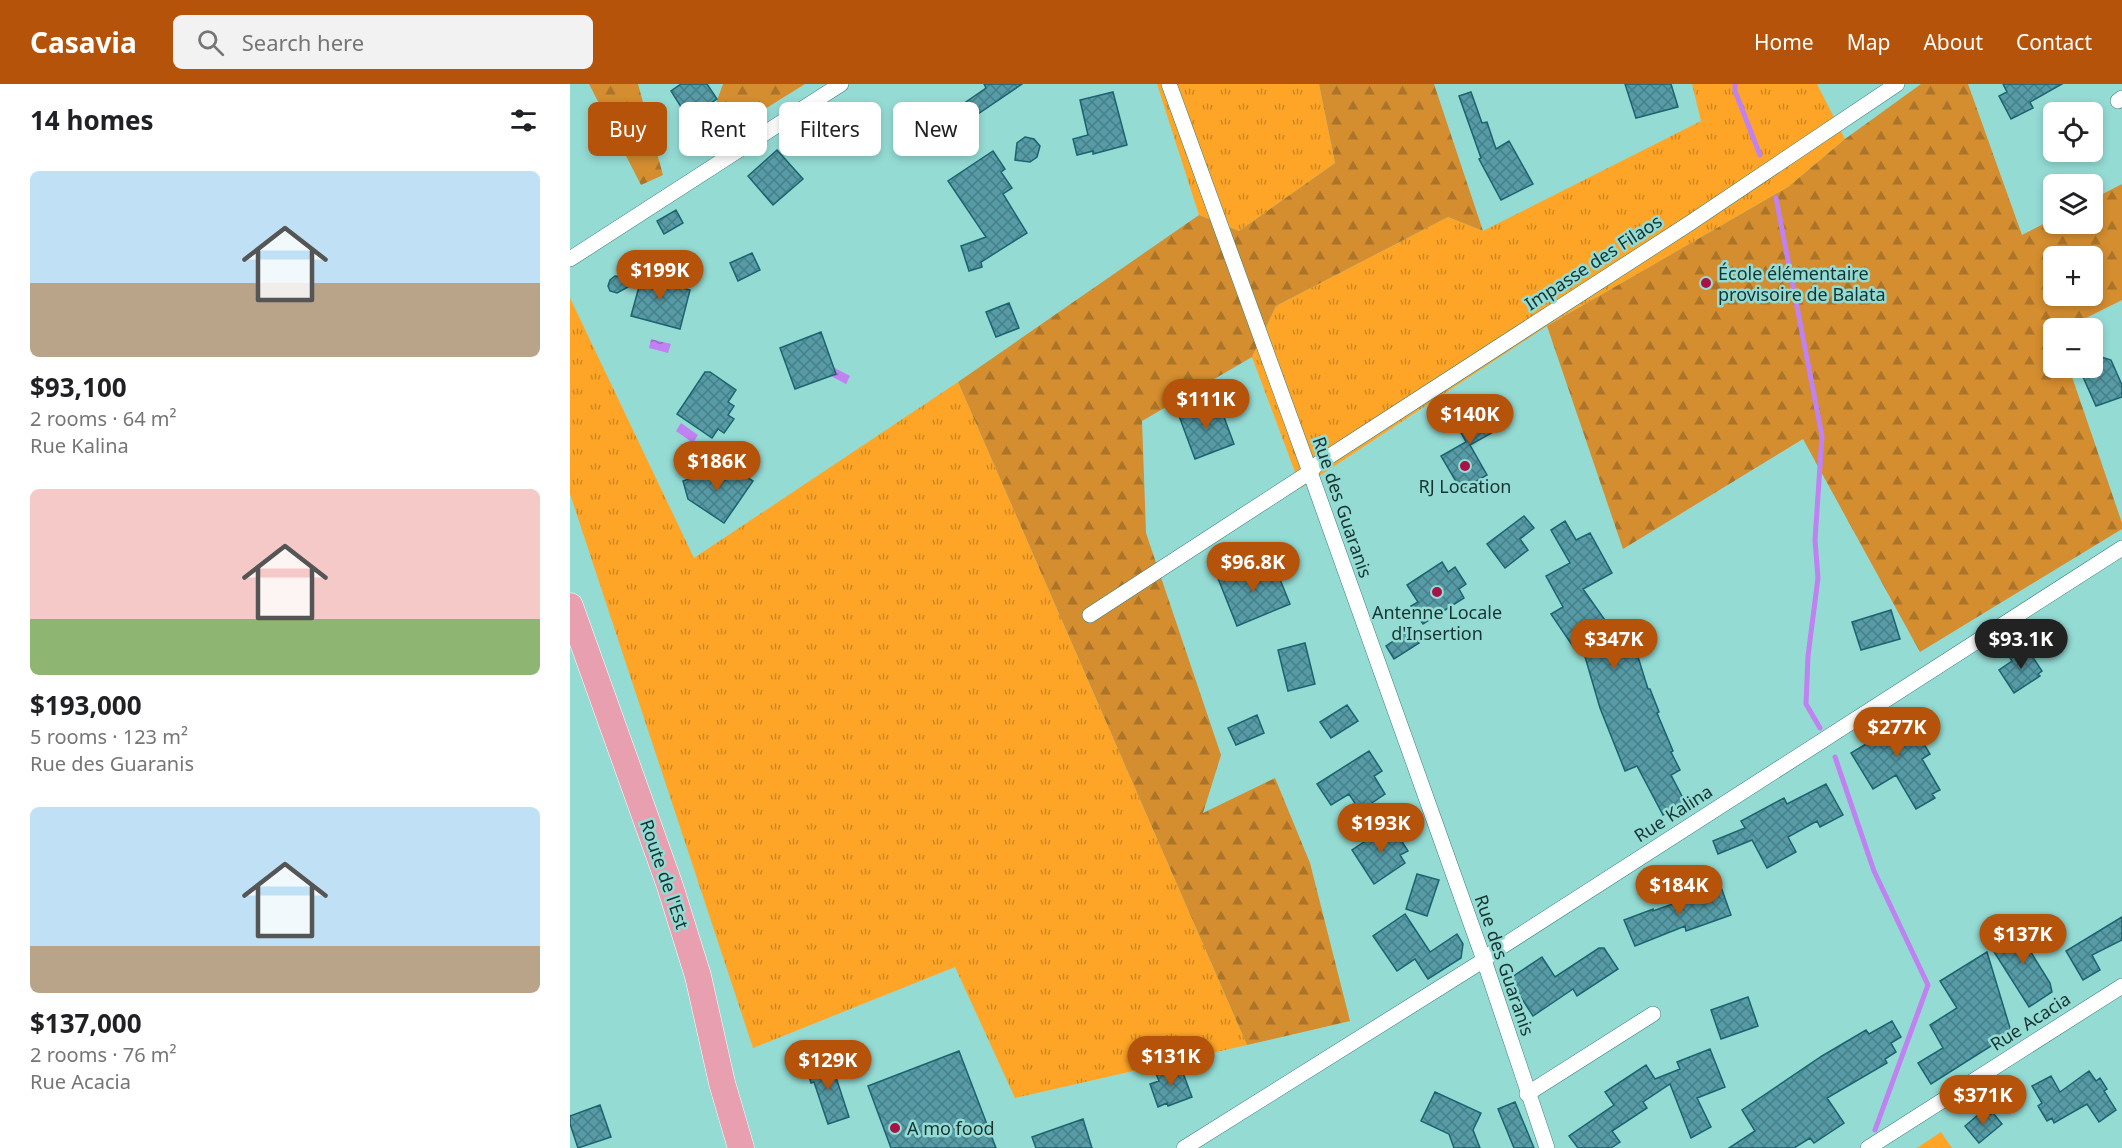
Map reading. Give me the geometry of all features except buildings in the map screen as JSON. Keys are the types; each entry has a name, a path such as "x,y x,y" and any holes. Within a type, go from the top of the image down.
{"main road":[{"name":"Route de l'Est","path":"570,606 670,886 698,976 722,1083 741,1148"}],"street":[{"path":"570,259 841,84"},
{"name":"Rue des Guaranis","path":"1169,84 1484,960 1527,1094 1547,1148"},
{"name":"Impasse des Filaos","path":"1090,615 1310,472 1316,465 1690,223 1897,84"},
{"name":"Rue Kalina","path":"1184,1148 1484,960 1502,946 2122,548"},
{"name":"Rue Acacia","path":"1868,1148 2122,986"},
{"path":"1527,1094 1653,1014"}],"green space":[{"path":"589,84 638,84 643,102 598,102"},
{"path":"723,84 805,84 767,108 767,102 716,102"},
{"path":"1157,84 1319,84 1335,163 1239,231 1199,215"},
{"path":"1319,84 1434,84 1483,231 1448,217 1276,306 1252,357 1142,421 1146,533 1221,755 1203,813 1275,778 1310,863 1350,1021 1247,1045 958,382 1199,215 1239,231 1335,163"},
{"path":"1692,84 1817,84 1845,139 1788,187 1547,326 1301,488 1252,357 1276,306 1448,217 1483,231 1701,121"},
{"path":"1921,84 1968,84 2022,235 2043,224 2043,234 2103,234 2103,194 2122,184 2122,300 2086,318 2043,318 2043,378 2072,378 2122,523 2122,529 1920,652 1803,439 1623,549 1547,326 1788,187 1845,139"},
{"path":"626,156 658,156 663,175 641,185"},
{"path":"570,298 694,558 958,382 1247,1045 1015,1098 955,967 753,1048 570,494"},
{"path":"1941,1132 1952,1148 1917,1148"}],"water":[{"path":"651,339 671,344 668,353 649,348"},
{"path":"833,367 850,376 846,384 829,375"},
{"path":"681,423 698,435 693,443 676,431"}],"waterway":[{"path":"1735,84 1735,91 1760,155"},
{"path":"1776,198 1822,436 1815,540 1818,578 1808,656 1806,704 1820,728"},
{"path":"1835,757 1874,871 1928,985 1875,1130"}],"place":[{"name":"École élémentaire provisoire de Balata","path":"1706,283"},
{"name":"RJ Location","path":"1465,466"},
{"name":"Antenne Locale d'Insertion","path":"1437,592"},
{"name":"A mo food","path":"895,1128"}]}
